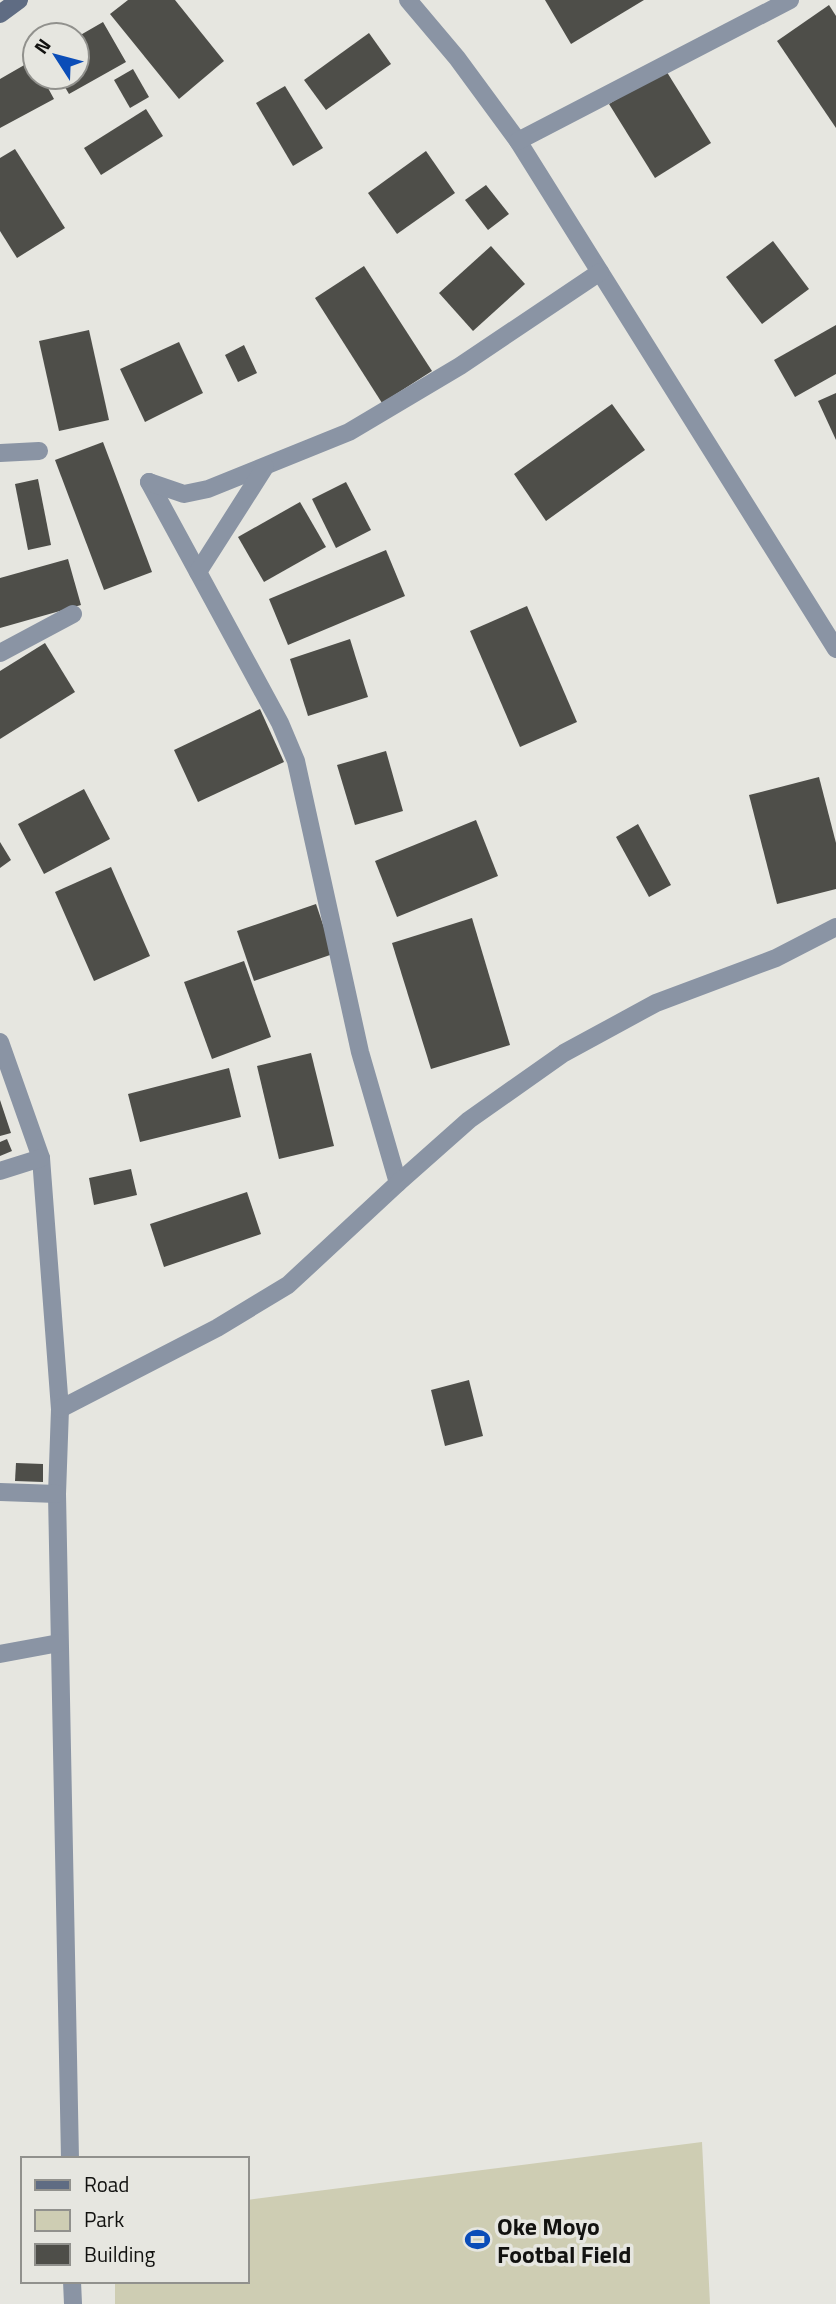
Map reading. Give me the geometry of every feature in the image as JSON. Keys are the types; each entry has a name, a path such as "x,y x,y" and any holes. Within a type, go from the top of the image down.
{"street":[{"path":"0,14 19,0"},
{"path":"408,0 457,58 518,141 836,649"},
{"path":"518,141 790,0"},
{"path":"398,1182 360,1052 296,761 280,723 149,482 184,494 208,489 349,432 460,366 600,272"},
{"path":"0,453 39,451"},
{"path":"198,572 264,467"},
{"path":"0,653 73,614"},
{"path":"60,1409 217,1328 288,1285 469,1120 564,1053 656,1003 776,958 836,927"},
{"path":"0,1042 41,1158 60,1409 57,1494 58,1643 70,2157"},
{"path":"0,1171 41,1158"},
{"path":"0,1492 57,1494"},
{"path":"0,1654 58,1643"},
{"path":"72,2283 73,2304"}],"green space":[{"name":"Oke Moyo Footbal Field","path":"702,2142 710,2304 115,2304 115,2283 248,2283 248,2200"}],"building":[{"path":"128,0 175,0 224,61 179,99 110,14"},
{"path":"545,0 644,0 571,44"},
{"path":"829,5 836,16 836,128 777,41"},
{"path":"103,22 126,62 91,82 91,29"},
{"path":"369,33 391,64 326,110 304,80"},
{"path":"21,67 21,91 50,91 54,99 0,128 0,79"},
{"path":"133,69 149,97 130,108 114,80"},
{"path":"665,69 711,143 655,178 609,104"},
{"path":"285,86 323,148 293,166 256,103"},
{"path":"146,109 163,136 101,175 84,148"},
{"path":"15,149 65,228 17,258 0,231 0,158"},
{"path":"426,151 455,193 397,234 368,193"},
{"path":"486,185 509,214 488,230 465,200"},
{"path":"773,241 809,289 762,324 726,277"},
{"path":"491,246 525,284 473,331 439,293"},
{"path":"364,266 432,371 382,403 315,298"},
{"path":"836,325 836,374 795,397 774,360"},
{"path":"89,330 109,420 59,431 39,341"},
{"path":"179,342 203,393 145,422 120,369"},
{"path":"244,345 257,373 238,382 225,355"},
{"path":"836,393 836,440 818,401"},
{"path":"612,404 645,450 546,521 514,474"},
{"path":"103,442 152,572 104,590 55,460"},
{"path":"38,479 51,545 28,550 15,484"},
{"path":"346,482 371,530 336,548 312,499"},
{"path":"300,502 326,547 264,582 238,537"},
{"path":"386,550 405,596 288,645 269,599"},
{"path":"68,559 81,605 0,628 0,578"},
{"path":"527,606 577,722 520,747 470,631"},
{"path":"350,639 368,697 308,716 290,659"},
{"path":"45,643 75,692 0,739 0,671"},
{"path":"260,709 284,762 198,802 174,750"},
{"path":"386,751 403,811 355,825 337,765"},
{"path":"819,777 836,843 836,889 777,904 749,795"},
{"path":"84,789 110,839 44,874 18,824"},
{"path":"476,820 498,876 397,917 375,861"},
{"path":"638,824 671,885 649,897 616,837"},
{"path":"0,842 11,860 0,868"},
{"path":"111,867 150,956 94,981 55,892"},
{"path":"316,904 333,954 254,981 237,931"},
{"path":"472,918 510,1045 431,1069 392,943"},
{"path":"244,961 271,1037 212,1059 184,982"},
{"path":"311,1053 334,1146 279,1159 257,1066"},
{"path":"229,1068 241,1117 140,1142 128,1094"},
{"path":"0,1100 11,1133 0,1136"},
{"path":"7,1139 12,1151 0,1156 0,1142"},
{"path":"131,1169 137,1195 94,1205 89,1178"},
{"path":"247,1192 261,1234 164,1267 150,1224"},
{"path":"469,1380 483,1436 445,1446 431,1390"},
{"path":"16,1463 43,1464 43,1482 15,1481"}],"place":[{"name":"Oke Moyo Footbal Field","path":"477,2240"}]}
